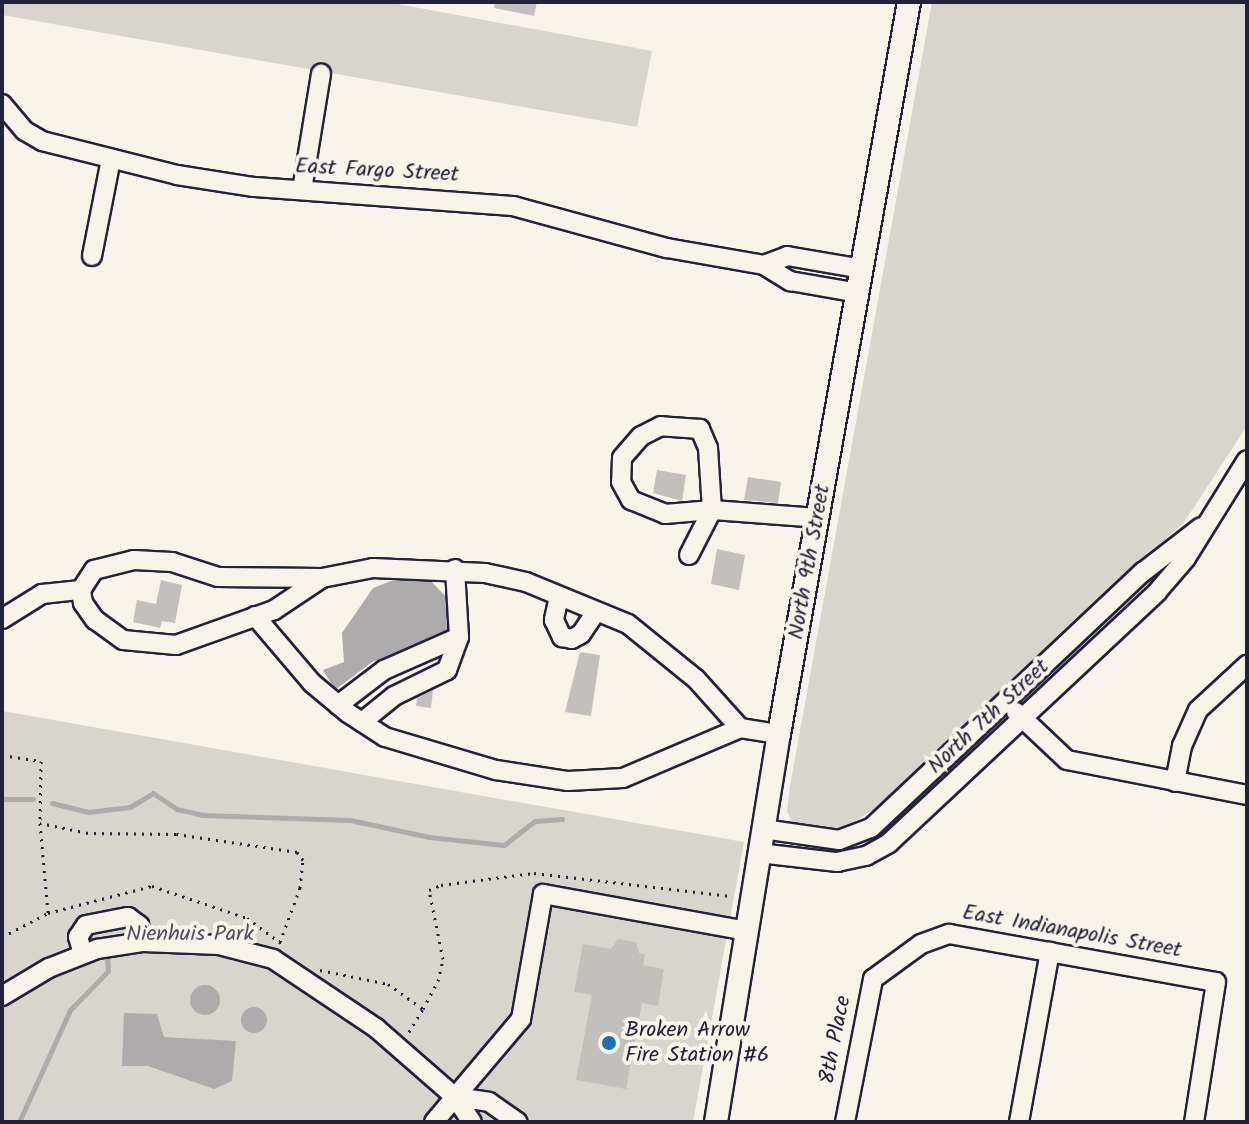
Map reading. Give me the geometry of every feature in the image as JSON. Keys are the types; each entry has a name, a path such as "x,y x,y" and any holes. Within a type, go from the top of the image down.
{"main road":[{"name":"North 9th Street","path":"716,1122 779,734 909,2"}],"street":[{"path":"302,190 321,74"},
{"name":"East Fargo Street","path":"2,104 35,139 218,183 505,205 667,248 764,265 790,281 858,293"},
{"path":"92,256 111,159"},
{"name":"East Fargo Street","path":"764,265 792,256 862,269"},
{"path":"689,555 712,510 708,448 700,429 661,426 641,436 622,458 621,482 631,500 648,510 665,514 712,510 818,518"},
{"name":"North 7th Street","path":"759,853 837,862 878,851 1157,592 1247,460"},
{"name":"North 7th Street","path":"763,829 828,840 861,834 1143,572 1206,523"},
{"path":"322,578 287,604 198,639 143,646 123,640 95,620 83,603 81,590 94,570 134,560 172,562 218,577 322,578 373,568 455,569 526,582 628,624 668,653 740,728"},
{"path":"362,722 394,696 447,670 459,637 455,569"},
{"path":"2,619 42,594 81,590"},
{"path":"559,596 554,620 562,637 572,639 581,634 596,612"},
{"path":"255,616 312,683 338,705 362,722 429,753 568,781 623,778 740,728 779,734"},
{"path":"338,705 384,670 459,637"},
{"path":"1175,782 1182,746 1198,710 1247,665"},
{"path":"1006,701 1067,760 1247,795"},
{"path":"434,1122 521,1019 543,894 746,931"},
{"path":"83,954 78,937 86,925 128,917 139,925 143,942"},
{"name":"East Indianapolis Street","path":"921,944 949,934 1216,982 1194,1122"},
{"path":"2,996 83,954 143,942 219,945 273,959 376,1028 455,1097 472,1122"},
{"name":"8th Place","path":"845,1122 873,979 921,944"},
{"path":"1019,1122 1050,952"},
{"path":"455,1097 489,1102 518,1122"}],"path":[{"path":"2,755 41,761 40,823 48,913"},
{"path":"40,823 88,833 176,834 297,852 303,860 300,888 280,942"},
{"path":"409,1032 438,981 443,959 429,890 441,885 534,873 731,896"},
{"path":"2,937 48,913 152,886 247,918 288,949"},
{"path":"317,969 388,984 423,1009"}],"green space":[{"path":"2,2 387,2 652,51 637,127 2,15"},
{"path":"932,2 1247,2 1247,426 1185,521 878,807 843,828 802,826 792,822 787,811 790,786"},
{"name":"Nienhuis Park","path":"2,711 744,842 693,1122 2,1122"}],"shaded area":[{"path":"404,576 427,577 449,600 449,632 442,639 372,662 335,690 323,670 344,662 342,633 373,588"},
{"path":"205,985 216,989 220,1000 216,1011 205,1015 194,1011 190,1000 194,989"},
{"path":"254,1007 263,1011 267,1020 263,1029 254,1033 245,1029 241,1020 245,1011"},
{"path":"124,1013 157,1014 164,1037 236,1041 232,1081 214,1089 148,1066 122,1066"}],"building":[{"path":"495,2 537,2 534,16 494,8"},
{"path":"657,470 686,475 682,501 653,493"},
{"path":"748,477 781,482 778,503 744,500"},
{"path":"717,549 745,555 739,590 711,584"},
{"path":"161,580 182,585 175,623 162,621 160,628 133,622 137,600 156,604"},
{"path":"580,652 600,655 591,716 565,712"},
{"path":"433,690 431,708 416,706 417,698"},
{"name":"Broken Arrow Fire Station #6","path":"618,939 636,942 639,953 645,954 643,965 664,969 658,1006 642,1003 626,1089 576,1080 592,995 574,992 583,944 611,949"}],"waterway":[{"path":"52,803 88,812 130,807 153,793 177,809 202,815 350,820 429,837 504,845 535,821 562,819"},
{"path":"2,799 33,799"},
{"path":"19,1122 70,1010 108,971 107,957"}],"place":[{"name":"Broken Arrow Fire Station #6","path":"609,1043"}]}
